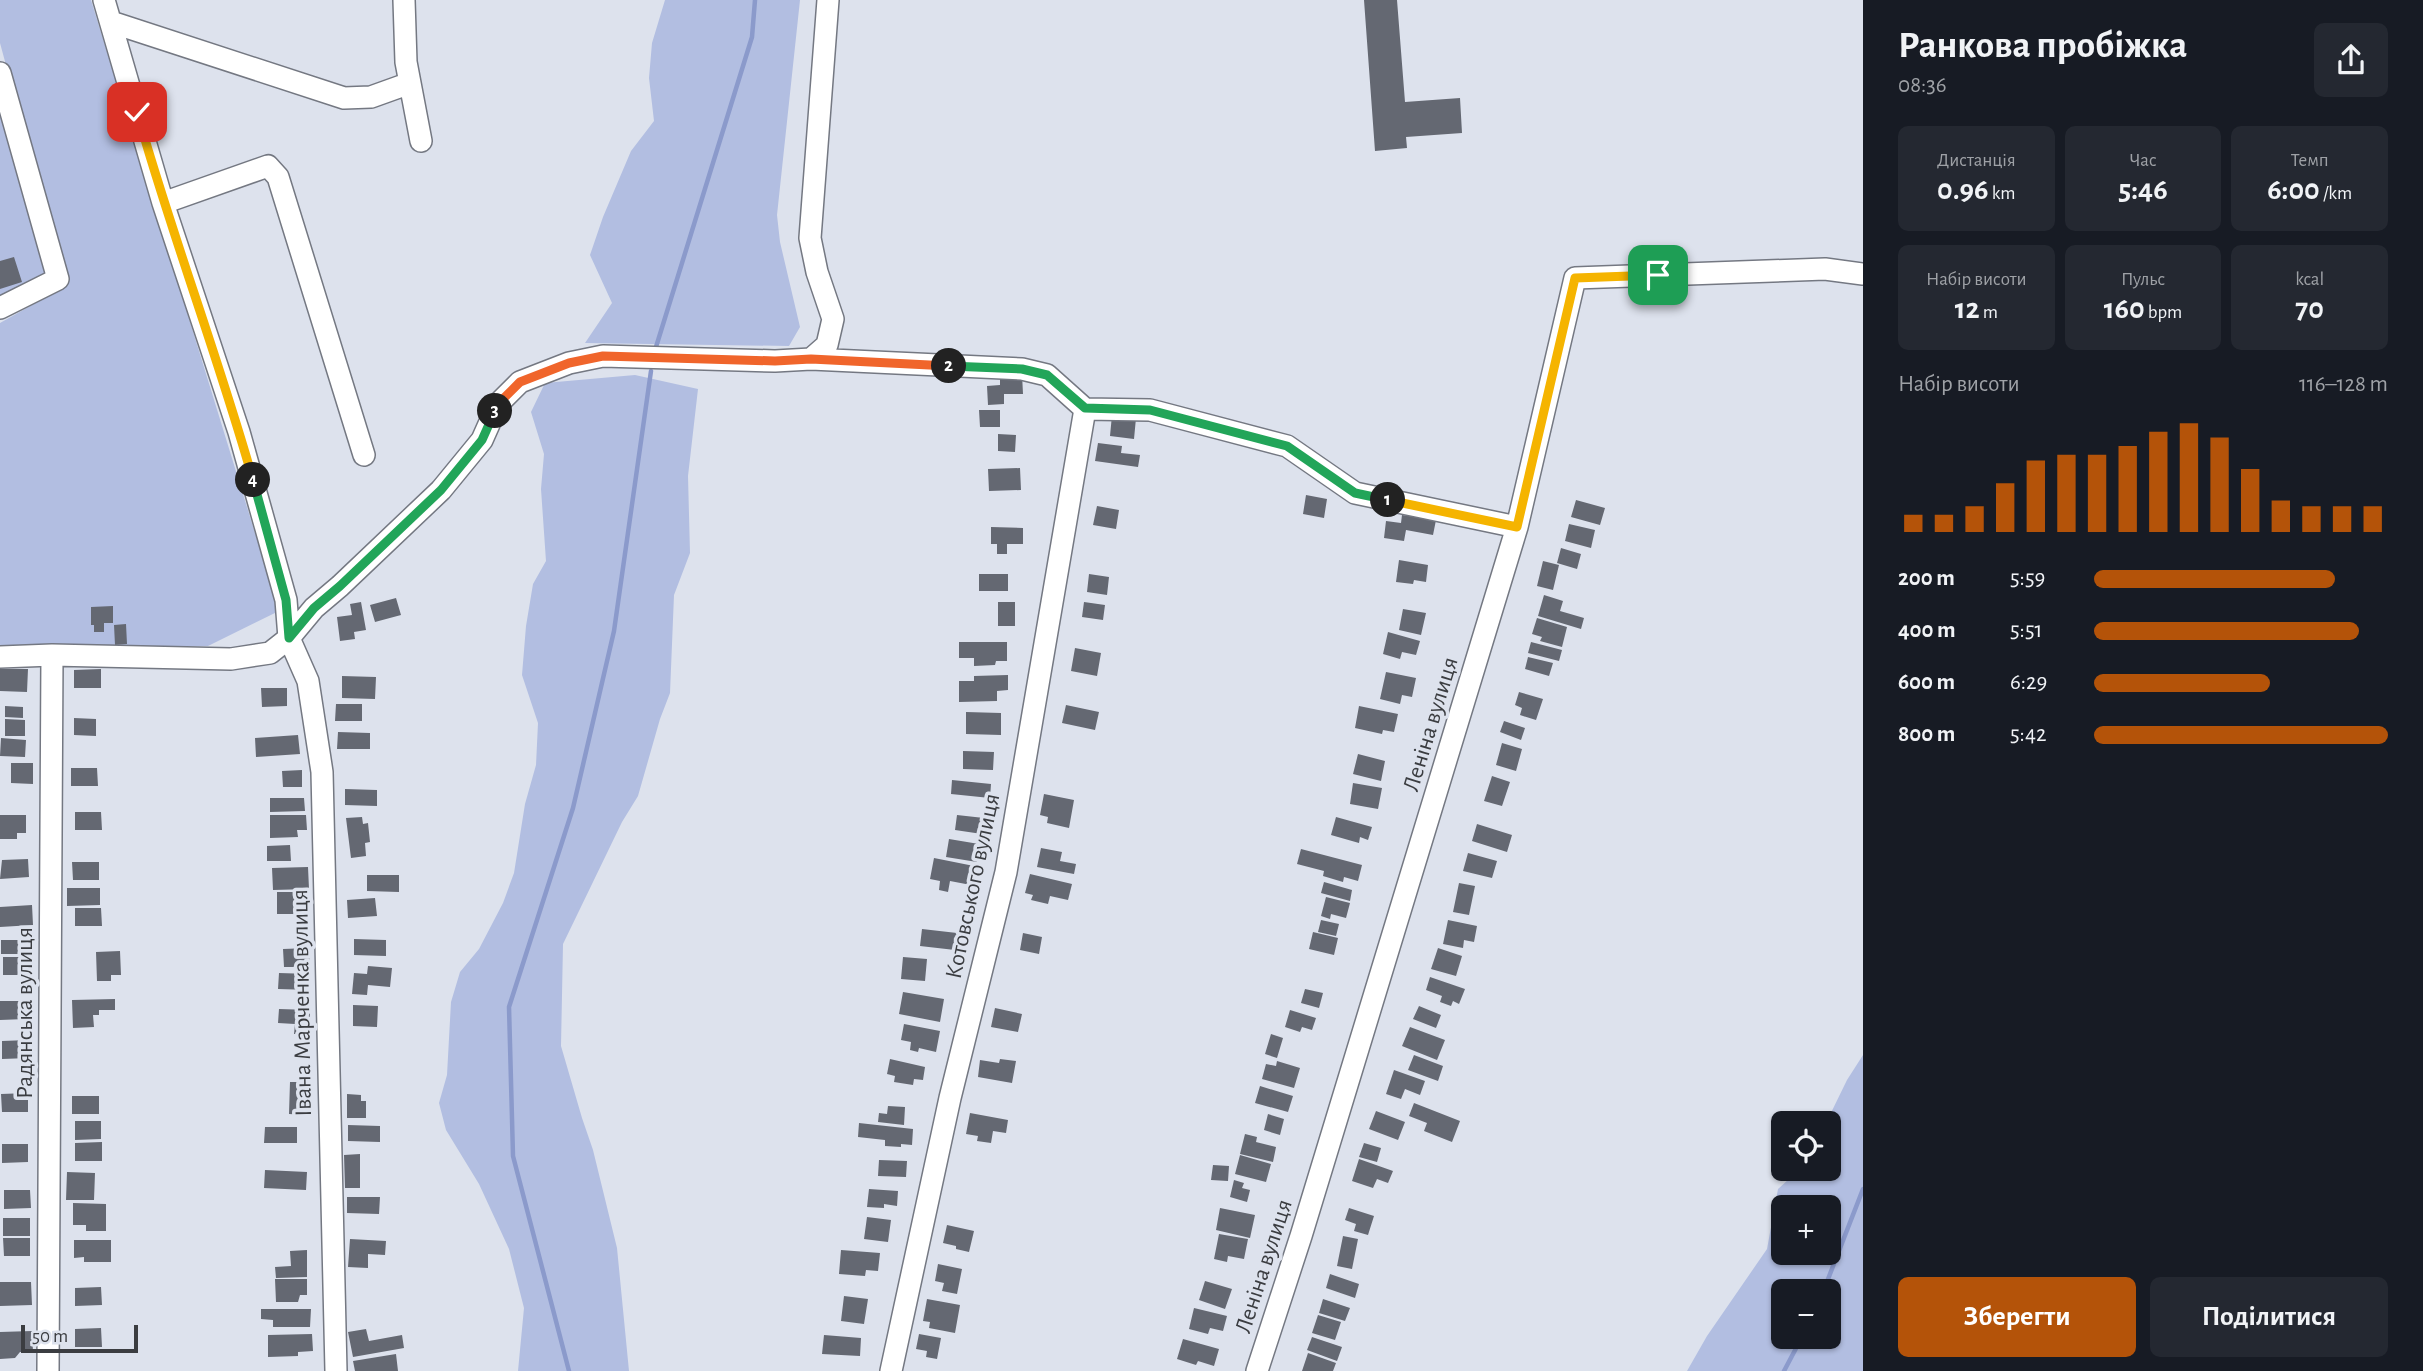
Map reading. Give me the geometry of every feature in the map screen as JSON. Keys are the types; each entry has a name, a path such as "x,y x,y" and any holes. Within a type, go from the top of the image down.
{"street":[{"name":"Івана Марченка вулиця","path":"104,0 163,203 239,432 286,600 289,638 307,681 322,772 336,1371"},
{"path":"404,0 406,62 421,141"},
{"path":"811,359 827,345 833,319 817,272 810,237 828,0"},
{"path":"111,22 344,98 371,97 410,83"},
{"path":"0,73 58,279 0,308"},
{"path":"163,203 268,166 278,177 363,455"},
{"name":"Леніна вулиця","path":"1257,1371 1301,1236 1517,527 1575,278 1825,268 1863,274"},
{"path":"0,657 52,655 231,659 270,653 289,638 314,608 441,490 482,440 498,404 520,382 569,363 603,356 775,361 811,359 1022,369 1047,375 1085,408 1150,410 1287,446 1355,493 1517,527"},
{"name":"Котовського вулиця","path":"891,1371 950,1098 1006,872 1085,408"},
{"name":"Радянська вулиця","path":"48,1371 52,655"}],"shaded area":[{"path":"0,0 91,0 279,611 208,646 0,651 0,323 66,286 0,43"},
{"path":"665,0 800,0 777,215 780,242 800,327 789,346 585,343 612,303 590,255 631,151 654,121 649,78 652,43"},
{"path":"0,101 49,276 0,301"},
{"path":"635,375 698,389 688,476 690,553 674,595 670,693 638,796 622,822 563,944 561,1046 593,1150 617,1248 629,1371 518,1371 524,1308 509,1249 479,1184 446,1130 439,1103 447,1075 451,1002 460,972 479,949 503,903 514,873 525,804 536,765 538,723 522,675 533,584 546,561 541,489 544,454 531,412 545,383"},
{"path":"1863,1055 1863,1371 1687,1371 1707,1336 1767,1249 1771,1227 1771,1265 1841,1265 1841,1195 1777,1195 1778,1189 1787,1181 1841,1181 1841,1111 1832,1111"}],"building":[{"path":"1364,0 1397,0 1405,102 1460,98 1462,133 1406,137 1407,148 1375,151"},
{"path":"14,257 22,282 0,289 0,261"},
{"path":"1022,374 1023,394 1004,394 1004,404 988,405 987,386 1000,385 1000,375"},
{"path":"979,410 1000,410 1000,427 980,427"},
{"path":"1112,415 1136,418 1134,439 1110,436"},
{"path":"998,434 1016,435 1015,452 998,451"},
{"path":"1098,443 1122,446 1121,453 1140,455 1138,467 1095,461"},
{"path":"1020,468 1021,490 989,491 988,469"},
{"path":"1306,495 1327,499 1324,518 1303,514"},
{"path":"1576,500 1605,508 1600,525 1571,517"},
{"path":"1097,506 1119,510 1116,529 1093,525"},
{"path":"1402,515 1436,520 1433,535 1406,530 1404,541 1384,538 1386,521 1401,523"},
{"path":"1569,524 1595,530 1591,548 1565,541"},
{"path":"991,527 1023,528 1023,544 1007,544 1007,554 997,554 997,544 991,544"},
{"path":"1561,548 1581,554 1577,569 1557,563"},
{"path":"1399,560 1428,565 1426,582 1396,582"},
{"path":"1543,561 1559,565 1553,590 1537,586"},
{"path":"979,574 1008,574 1008,591 979,591"},
{"path":"1089,574 1109,577 1107,595 1087,592"},
{"path":"1544,595 1563,601 1560,611 1584,618 1581,629 1538,616"},
{"path":"396,598 401,615 375,622 370,605"},
{"path":"361,602 366,630 354,632 355,639 340,641 337,617 352,615 350,604"},
{"path":"998,602 1015,602 1015,626 998,626"},
{"path":"1084,602 1105,605 1103,620 1082,617"},
{"path":"113,606 113,623 104,623 104,632 94,632 94,625 91,625 91,607"},
{"path":"1403,609 1426,613 1421,635 1399,630"},
{"path":"1537,618 1567,627 1562,647 1540,641 1542,637 1532,634"},
{"path":"126,624 127,644 115,645 114,625"},
{"path":"1388,632 1420,641 1416,655 1402,652 1400,659 1383,654"},
{"path":"959,642 1007,642 1007,661 996,661 995,665 974,666 974,658 959,658"},
{"path":"1531,642 1562,650 1559,661 1528,653"},
{"path":"1075,648 1101,653 1097,676 1071,671"},
{"path":"1528,657 1553,663 1549,676 1525,669"},
{"path":"0,669 28,669 27,692 0,691"},
{"path":"101,669 101,688 74,688 74,670"},
{"path":"1386,672 1416,678 1412,697 1402,695 1400,704 1380,699"},
{"path":"1008,675 1008,690 997,691 997,701 959,702 959,681 974,681 974,676"},
{"path":"342,676 376,677 375,699 342,698"},
{"path":"261,688 287,688 287,706 262,707"},
{"path":"1519,692 1543,699 1536,720 1520,715 1522,708 1515,705"},
{"path":"336,704 362,704 362,721 335,721"},
{"path":"1066,705 1099,712 1095,730 1062,723"},
{"path":"5,706 23,707 23,718 5,717"},
{"path":"1359,706 1398,714 1394,732 1383,730 1382,734 1355,728"},
{"path":"966,712 1001,713 1001,735 966,734"},
{"path":"74,718 96,719 96,736 74,735"},
{"path":"5,719 25,720 25,736 5,736"},
{"path":"1504,721 1525,728 1521,740 1500,732"},
{"path":"338,732 370,733 370,749 337,749"},
{"path":"298,735 300,754 256,757 255,738"},
{"path":"1,738 26,740 25,757 0,756"},
{"path":"1502,743 1522,749 1516,771 1496,765"},
{"path":"963,751 994,752 993,770 963,769"},
{"path":"1358,754 1385,761 1381,781 1353,774"},
{"path":"11,763 33,763 33,784 11,783"},
{"path":"71,768 97,768 98,786 71,786"},
{"path":"302,770 302,787 283,787 282,771"},
{"path":"1492,776 1510,782 1502,806 1484,801"},
{"path":"952,780 991,784 990,798 951,794"},
{"path":"1353,783 1382,788 1378,809 1350,804"},
{"path":"345,789 377,790 377,806 345,805"},
{"path":"1044,794 1074,800 1069,828 1047,823 1048,817 1040,815"},
{"path":"270,798 304,798 305,811 270,812"},
{"path":"75,812 101,812 102,830 75,830"},
{"path":"0,815 26,815 26,833 17,833 17,839 0,839"},
{"path":"270,815 306,815 307,830 297,830 298,837 270,838"},
{"path":"957,815 984,818 982,834 955,830"},
{"path":"362,817 363,824 368,823 370,842 365,843 366,856 351,858 346,818"},
{"path":"1336,817 1372,827 1368,840 1360,837 1359,843 1331,835"},
{"path":"1477,824 1512,835 1507,852 1472,841"},
{"path":"949,839 979,844 977,862 946,857"},
{"path":"290,845 291,861 267,861 267,846"},
{"path":"1041,848 1062,852 1060,861 1076,864 1074,874 1037,867"},
{"path":"1301,849 1362,865 1358,881 1344,877 1343,882 1323,876 1324,871 1297,864"},
{"path":"1468,853 1497,861 1492,878 1463,871"},
{"path":"934,858 974,866 971,885 950,881 948,892 939,890 940,881 930,879"},
{"path":"28,859 29,877 0,879 2,860"},
{"path":"72,862 99,862 99,880 73,880"},
{"path":"308,867 309,889 273,890 272,868"},
{"path":"1030,874 1072,884 1068,900 1050,896 1048,904 1031,900 1033,895 1025,893"},
{"path":"367,875 399,875 399,892 367,891"},
{"path":"1324,882 1352,890 1350,901 1321,893"},
{"path":"1459,883 1475,886 1469,915 1453,912"},
{"path":"67,888 100,888 100,905 67,906"},
{"path":"277,892 308,892 309,914 277,914"},
{"path":"1326,897 1350,903 1346,918 1331,914 1330,919 1321,916"},
{"path":"375,898 377,916 348,918 347,900"},
{"path":"32,905 33,925 0,927 0,907"},
{"path":"75,908 101,908 102,926 75,926"},
{"path":"1321,920 1339,924 1336,936 1318,932"},
{"path":"1448,920 1477,926 1474,942 1464,940 1463,948 1443,944"},
{"path":"922,929 957,933 955,950 920,946"},
{"path":"1313,932 1338,938 1334,955 1309,949"},
{"path":"1023,933 1042,937 1039,954 1020,950"},
{"path":"354,939 386,940 386,956 354,955"},
{"path":"1,940 24,940 24,954 1,954"},
{"path":"310,948 310,967 284,967 283,949"},
{"path":"1438,948 1462,956 1456,976 1431,969"},
{"path":"120,951 121,975 111,975 111,981 97,981 96,952"},
{"path":"3,957 29,957 30,975 3,975"},
{"path":"903,957 927,959 925,981 901,979"},
{"path":"368,966 392,968 390,987 368,985 367,995 352,994 354,973 367,974"},
{"path":"279,973 311,974 311,990 278,989"},
{"path":"1430,977 1465,989 1459,1004 1453,1001 1451,1006 1440,1002 1442,996 1426,990"},
{"path":"1305,989 1323,993 1319,1008 1301,1003"},
{"path":"903,992 944,999 940,1022 899,1014"},
{"path":"115,999 115,1010 99,1010 99,1015 93,1015 94,1027 73,1028 72,1000"},
{"path":"0,1001 25,1001 26,1019 0,1020"},
{"path":"353,1005 378,1006 377,1027 353,1026"},
{"path":"1419,1006 1441,1015 1436,1028 1413,1019"},
{"path":"995,1008 1022,1014 1018,1032 991,1027"},
{"path":"279,1009 310,1010 309,1034 294,1034 295,1024 278,1023"},
{"path":"1290,1010 1316,1018 1312,1030 1302,1027 1300,1032 1285,1027"},
{"path":"904,1024 940,1031 936,1052 919,1048 918,1052 910,1050 911,1042 901,1040"},
{"path":"1410,1027 1445,1040 1437,1060 1402,1046"},
{"path":"1271,1034 1283,1038 1277,1058 1265,1054"},
{"path":"29,1040 29,1058 2,1059 2,1041"},
{"path":"1414,1055 1443,1066 1438,1081 1408,1070"},
{"path":"890,1059 925,1067 923,1080 914,1079 913,1085 894,1082 895,1076 887,1074"},
{"path":"1000,1059 1016,1061 1012,1083 978,1077 980,1060 999,1063"},
{"path":"1277,1061 1300,1068 1294,1088 1262,1079 1266,1064 1276,1066"},
{"path":"1394,1070 1425,1081 1420,1095 1405,1089 1401,1099 1386,1094"},
{"path":"290,1082 306,1082 306,1115 289,1114"},
{"path":"1260,1086 1293,1096 1288,1112 1255,1103"},
{"path":"28,1093 28,1112 2,1112 1,1094"},
{"path":"347,1094 361,1095 361,1101 366,1101 366,1118 347,1118"},
{"path":"72,1096 99,1096 99,1114 72,1114"},
{"path":"1414,1103 1460,1121 1452,1142 1424,1131 1427,1123 1409,1116"},
{"path":"888,1106 905,1107 904,1125 878,1122 879,1113 887,1114"},
{"path":"1376,1111 1405,1122 1398,1140 1369,1129"},
{"path":"970,1113 1008,1120 1006,1133 993,1131 991,1143 977,1141 978,1136 966,1134"},
{"path":"1268,1114 1284,1119 1280,1135 1264,1130"},
{"path":"75,1121 101,1121 101,1139 75,1140"},
{"path":"859,1123 913,1129 912,1145 885,1146 885,1140 858,1137"},
{"path":"348,1125 380,1126 380,1142 348,1141"},
{"path":"265,1127 297,1127 297,1143 264,1143"},
{"path":"1245,1134 1257,1137 1256,1142 1276,1147 1273,1162 1240,1154"},
{"path":"102,1142 102,1161 75,1161 75,1143"},
{"path":"1364,1143 1381,1148 1377,1162 1359,1157"},
{"path":"2,1144 28,1144 28,1162 2,1163"},
{"path":"360,1154 360,1188 345,1188 344,1155"},
{"path":"1240,1155 1271,1164 1266,1182 1235,1174"},
{"path":"1359,1159 1393,1171 1388,1183 1377,1179 1373,1188 1352,1181"},
{"path":"879,1160 907,1161 906,1177 878,1176"},
{"path":"1213,1165 1229,1166 1228,1181 1211,1180"},
{"path":"265,1170 307,1172 306,1190 264,1188"},
{"path":"67,1172 95,1173 94,1200 66,1200"},
{"path":"1234,1180 1244,1183 1242,1188 1250,1190 1247,1202 1230,1197"},
{"path":"869,1189 898,1191 897,1206 884,1204 884,1208 867,1207"},
{"path":"4,1190 30,1190 31,1208 4,1209"},
{"path":"347,1197 380,1197 379,1214 347,1213"},
{"path":"73,1203 106,1204 106,1231 86,1231 86,1225 73,1225"},
{"path":"1220,1208 1255,1215 1250,1238 1216,1230"},
{"path":"1349,1208 1374,1216 1368,1235 1354,1231 1356,1224 1345,1220"},
{"path":"867,1217 891,1220 888,1242 864,1239"},
{"path":"3,1218 30,1218 30,1236 3,1236"},
{"path":"947,1225 974,1231 969,1252 943,1243"},
{"path":"1219,1234 1248,1239 1244,1259 1228,1256 1227,1262 1214,1259"},
{"path":"1343,1236 1358,1239 1352,1269 1337,1266"},
{"path":"3,1238 30,1238 30,1256 4,1256"},
{"path":"350,1239 386,1241 385,1255 368,1254 368,1268 348,1267"},
{"path":"74,1240 111,1240 111,1262 84,1262 84,1257 74,1258"},
{"path":"307,1250 307,1277 276,1278 275,1267 291,1266 290,1251"},
{"path":"841,1250 880,1253 878,1271 866,1270 865,1276 839,1274"},
{"path":"938,1264 962,1269 957,1294 942,1291 944,1283 935,1281"},
{"path":"1330,1274 1359,1284 1355,1298 1326,1288"},
{"path":"275,1279 307,1279 307,1295 300,1295 298,1302 276,1302"},
{"path":"1205,1281 1232,1289 1225,1309 1199,1300"},
{"path":"0,1282 31,1282 32,1305 0,1306"},
{"path":"101,1287 102,1305 75,1306 75,1288"},
{"path":"844,1296 868,1299 864,1324 841,1321"},
{"path":"927,1299 960,1305 955,1333 929,1328 930,1322 923,1321"},
{"path":"1323,1299 1350,1308 1345,1321 1319,1313"},
{"path":"1194,1308 1227,1316 1223,1331 1210,1328 1208,1334 1189,1329"},
{"path":"261,1309 311,1309 310,1327 273,1327 273,1320 261,1319"},
{"path":"1318,1315 1341,1322 1335,1340 1312,1333"},
{"path":"101,1328 102,1347 75,1347 75,1329"},
{"path":"366,1329 369,1341 402,1335 404,1348 353,1357 348,1332"},
{"path":"32,1331 33,1352 20,1352 15,1358 0,1359 0,1332"},
{"path":"312,1334 313,1351 298,1352 298,1356 268,1357 268,1335"},
{"path":"919,1334 941,1338 937,1359 926,1357 927,1351 916,1349"},
{"path":"824,1335 861,1338 860,1356 822,1354"},
{"path":"1312,1337 1342,1347 1337,1361 1307,1350"},
{"path":"1183,1339 1219,1349 1214,1366 1198,1361 1196,1365 1177,1359"},
{"path":"1308,1353 1336,1363 1333,1371 1302,1371"},
{"path":"396,1354 398,1371 355,1371 353,1361"}],"waterway":[{"path":"656,347 752,37 755,0"},
{"path":"569,1371 513,1156 509,1007 573,808 614,631 651,371"},
{"path":"1828,1279 1863,1189"},
{"path":"1784,1371 1796,1349"}],"route":[{"path":"137,112 163,203 239,432 286,600 289,638 314,608 441,490 482,440 498,404 520,382 569,363 603,356 775,361 811,359 1022,369 1047,375 1085,408 1150,410 1287,446 1355,493 1517,527 1575,278 1658,275"}]}
